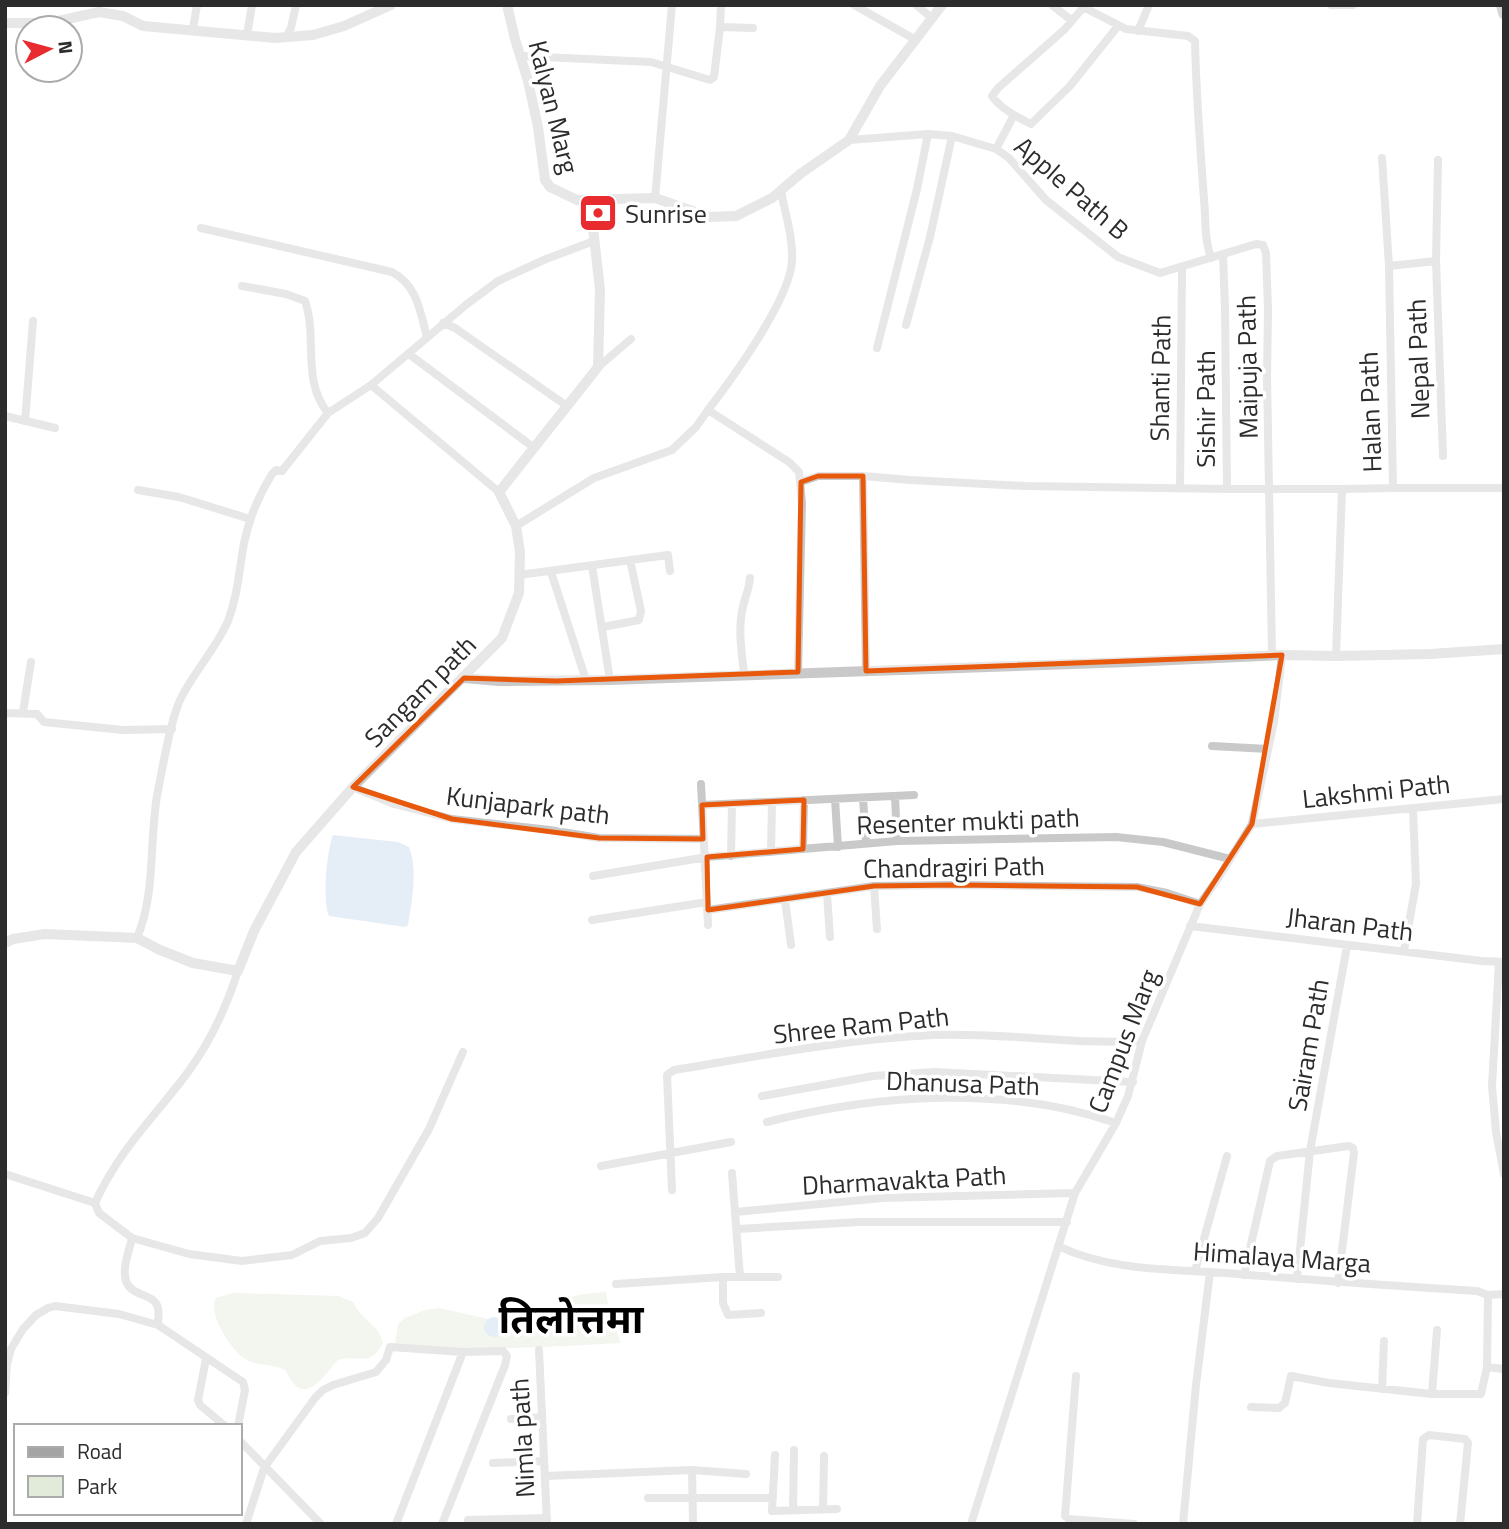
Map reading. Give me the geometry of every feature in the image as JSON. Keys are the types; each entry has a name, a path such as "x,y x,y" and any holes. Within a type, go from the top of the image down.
{"main road":[{"path":"1502,5 1504,13"}],"street":[{"path":"193,29 197,5"},
{"path":"247,35 252,5"},
{"path":"286,37 296,5"},
{"path":"5,23 49,23 99,12 123,16 143,26 286,37 313,35 334,29 391,5"},
{"name":"Kalyan Marg","path":"507,5 538,127 545,180 555,191 577,200 655,198 710,217 736,216 772,198 800,174 849,140"},
{"path":"655,198 672,5"},
{"path":"522,56 643,61 712,79 721,5"},
{"path":"854,5 916,40"},
{"path":"916,5 932,18"},
{"path":"849,140 880,86 942,5"},
{"path":"1052,5 1071,20"},
{"path":"1138,31 1149,5"},
{"path":"1331,5 1353,5"},
{"path":"1118,26 1070,86 1031,124 994,100 994,93 1064,30 1082,9 1087,9 1118,26 1138,31 1163,31 1188,36 1195,41 1195,97 1204,201 1204,233 1211,258"},
{"path":"720,27 753,28"},
{"path":"996,149 1014,115"},
{"path":"877,348 917,190 928,134"},
{"name":"Apple Path B","path":"849,140 928,134 952,136 996,149 1009,158 1046,200 1118,257 1160,273 1256,244 1263,245"},
{"path":"906,325 930,237 952,136"},
{"name":"Halan Path","path":"1336,656 1342,489 1393,488 1389,266 1382,158"},
{"name":"Nepal Path","path":"1438,160 1436,261 1443,456"},
{"path":"516,526 586,482 672,450 696,427 771,316 788,282 792,247 781,191"},
{"path":"590,201 600,289 598,367"},
{"path":"201,228 391,272 405,278 415,293 427,337"},
{"path":"137,937 146,909 157,797 181,697 227,622 239,589 244,543 250,519 272,474 276,470 282,471 328,413 371,385 443,323 498,281 594,241"},
{"name":"Maipuja Path","path":"1263,245 1266,253 1268,310 1267,377 1277,655"},
{"name":"Sishir Path","path":"1223,255 1227,489 1342,489"},
{"path":"1389,266 1436,261"},
{"name":"Shanti Path","path":"1180,489 1182,267"},
{"path":"242,286 286,294 305,301 312,380 316,395 328,413"},
{"path":"25,421 33,321"},
{"path":"443,323 455,328 567,406"},
{"path":"371,385 499,492 598,367 631,339"},
{"path":"409,354 533,447"},
{"path":"708,411 789,461 799,472 798,672"},
{"path":"5,416 55,428"},
{"path":"801,482 818,476 863,475 1012,485 1227,489"},
{"path":"863,475 866,671"},
{"path":"1393,488 1504,488"},
{"path":"138,490 179,497 250,519"},
{"name":"Sangam path","path":"238,971 254,931 296,852 353,787 502,638 519,593 520,552 516,526 499,492"},
{"path":"519,575 667,555 670,572"},
{"path":"603,627 639,620 641,611 630,560"},
{"path":"592,566 611,680"},
{"path":"551,572 586,680"},
{"path":"744,674 740,630 742,608 748,598 750,578"},
{"path":"464,678 522,681 611,680 1277,655 1430,654 1504,649"},
{"name":"Campus Marg","path":"971,1524 1076,1193 1116,1123 1133,1082 1142,1041 1200,904 1252,824 1268,749 1277,655"},
{"path":"23,712 31,662"},
{"path":"5,713 40,715 48,724 123,730 172,729"},
{"path":"1212,746 1268,749"},
{"path":"701,784 703,839 707,857 708,925"},
{"name":"Kunjapark path","path":"353,787 394,804 452,819 599,838 703,839"},
{"path":"702,805 914,795"},
{"path":"895,796 897,841"},
{"path":"863,798 866,842"},
{"path":"835,799 838,846"},
{"name":"Lakshmi Path","path":"1252,824 1504,799"},
{"path":"803,849 804,800"},
{"path":"771,852 772,802"},
{"path":"731,856 732,804"},
{"path":"1404,951 1416,884 1413,809"},
{"name":"Resenter mukti path","path":"593,876 707,857 897,841 1116,837 1163,842 1230,859"},
{"path":"874,886 877,929"},
{"name":"Chandragiri Path","path":"592,920 785,900 874,886 1138,887 1200,904"},
{"path":"827,894 830,937"},
{"path":"785,900 790,946"},
{"name":"Jharan Path","path":"1190,926 1502,962"},
{"path":"5,943 13,939 45,934 137,937 160,950 193,962 238,971 220,1021 188,1072 118,1157 95,1203 104,1218 132,1238 189,1254 242,1261 292,1255 320,1241 351,1238 365,1233 378,1218 429,1129 463,1052"},
{"name":"Sairam Path","path":"1311,1151 1348,946"},
{"path":"1502,962 1492,1086 1496,1132 1504,1174"},
{"name":"Shree Ram Path","path":"670,1154 667,1075 674,1070 861,1041 935,1035 1142,1041"},
{"path":"762,1096 873,1076 935,1072 1133,1082"},
{"name":"Dhanusa Path","path":"767,1122 870,1102 934,1098 1003,1101 1054,1107 1086,1113 1116,1123"},
{"path":"601,1166 731,1142"},
{"name":"Sairam Path","path":"1244,1275 1270,1161 1277,1156 1349,1146 1353,1148 1338,1283"},
{"path":"1297,1279 1311,1151"},
{"path":"670,1154 672,1190"},
{"path":"1195,1271 1227,1156"},
{"path":"732,1173 740,1277"},
{"path":"5,1174 95,1203"},
{"name":"Dharmavakta Path","path":"736,1212 883,1198 1076,1193"},
{"path":"737,1229 860,1222 1067,1222"},
{"path":"132,1238 125,1269 126,1283 131,1290 155,1301 158,1307 158,1325"},
{"name":"Himalaya Marga","path":"1058,1246 1076,1255 1114,1264 1338,1283 1477,1291 1488,1295 1504,1294"},
{"path":"1183,1524 1195,1385 1210,1272"},
{"path":"616,1284 778,1277"},
{"path":"723,1278 723,1303 728,1315 761,1313"},
{"path":"1251,1408 1279,1408 1285,1403 1291,1376 1329,1383 1432,1394 1482,1394 1487,1367 1488,1295"},
{"path":"5,1393 11,1349 23,1329 48,1307 119,1314 158,1325 206,1359 239,1378 245,1386 238,1424"},
{"path":"1432,1394 1437,1330"},
{"path":"1382,1388 1384,1341"},
{"path":"246,1524 264,1468 323,1390 376,1371 386,1360 390,1348 503,1351 507,1356 442,1524"},
{"name":"Nimla path","path":"539,1350 547,1521"},
{"path":"396,1524 463,1352"},
{"path":"206,1359 198,1400 200,1405 223,1424"},
{"path":"1487,1367 1504,1369"},
{"path":"1076,1376 1065,1516 1069,1519 1133,1524"},
{"path":"511,1419 542,1417"},
{"path":"1418,1524 1423,1439 1429,1435 1465,1439 1468,1449 1460,1524"},
{"path":"242,1443 321,1524"},
{"path":"793,1510 794,1450"},
{"path":"775,1455 772,1511 837,1509"},
{"path":"823,1509 824,1456"},
{"path":"493,1463 544,1461"},
{"path":"692,1470 693,1524"},
{"path":"545,1476 692,1470 746,1474"},
{"path":"648,1498 773,1498"},
{"path":"468,1520 547,1521"}],"highlighted area":[{"path":"818,476 863,476 866,671 1282,655 1252,824 1200,904 1137,887 874,886 708,910 707,857 803,849 804,800 702,805 703,839 599,838 452,819 353,787 464,678 556,681 798,672 801,482"}],"green space":[{"path":"606,1292 610,1315 621,1343 480,1348 395,1344 398,1324 405,1318 425,1310 439,1308 488,1319 486,1321 499,1336 503,1331 502,1321 576,1296"},
{"path":"233,1293 339,1296 353,1302 378,1331 383,1342 370,1358 338,1360 319,1382 306,1389 300,1388 285,1370 247,1360 228,1341 218,1323 214,1305 216,1298"}],"water":[{"path":"333,835 398,842 409,847 414,875 408,925 405,927 329,916 326,876"},
{"path":"494,1317 501,1320 504,1327 501,1334 494,1337 487,1334 484,1327 487,1320"}],"place":[{"name":"Sunrise","path":"598,213"}],"district":[{"name":"तिलोत्तमा","path":"571,1318"}]}
